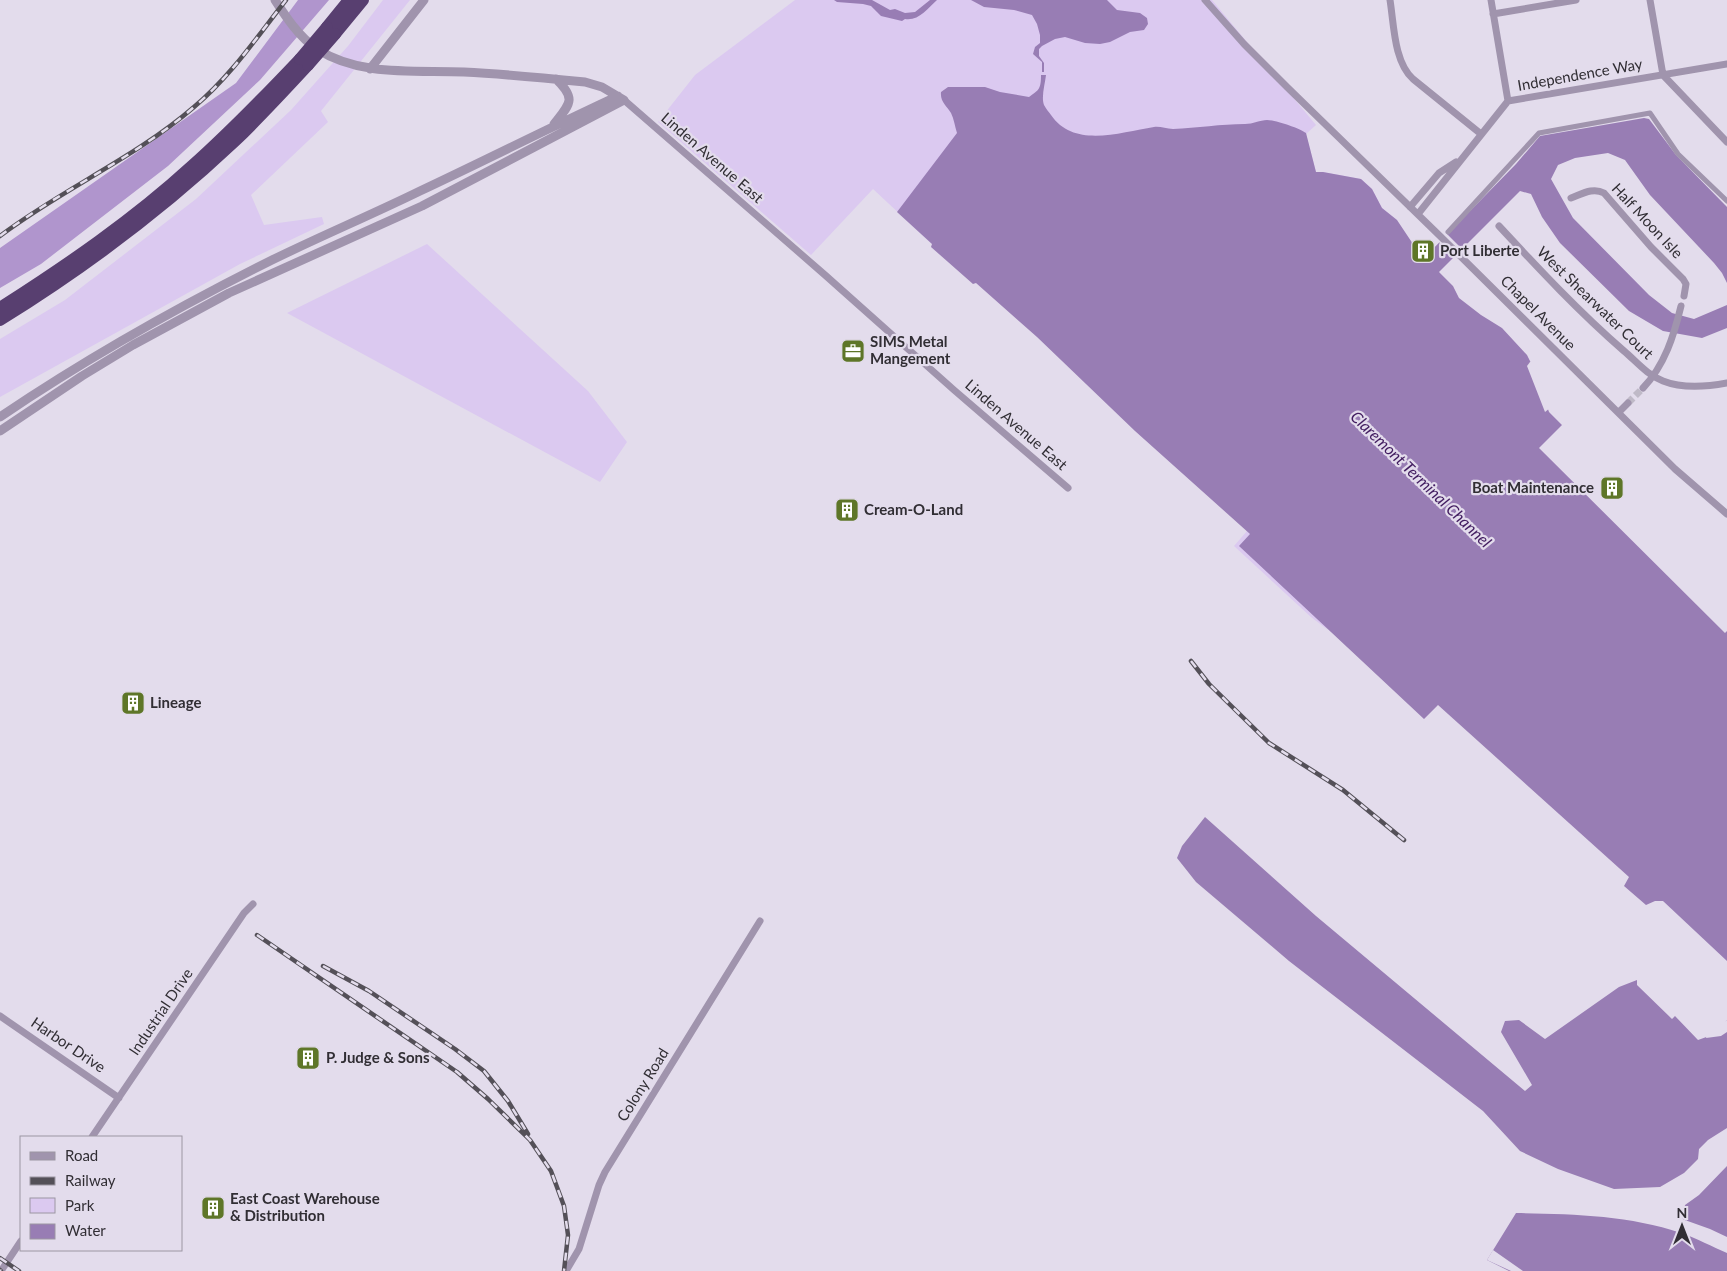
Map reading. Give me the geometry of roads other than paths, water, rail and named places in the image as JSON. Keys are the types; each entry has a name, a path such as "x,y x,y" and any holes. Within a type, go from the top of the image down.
{"highway":[{"path":"331,31 350,0"},
{"path":"0,320 85,258 154,212 200,172 256,120 331,31 362,0"},
{"path":"0,308 85,258"}],"street":[{"name":"Linden Avenue East","path":"275,0 291,24 316,48 342,61 370,69 466,72 591,83 621,98 1068,488"},
{"path":"370,69 424,0"},
{"name":"Chapel Avenue","path":"1205,0 1250,50 1685,478 1727,514"},
{"path":"1390,0 1400,58 1404,69 1413,79 1480,134"},
{"path":"1491,0 1508,101"},
{"path":"1493,14 1576,0"},
{"path":"1650,0 1663,75 1727,142"},
{"name":"Independence Way","path":"1418,214 1508,101 1727,64"},
{"path":"551,127 566,108 569,101 567,89 556,79"},
{"path":"0,417 78,366 175,310 280,256 551,127 621,98"},
{"path":"0,431 82,376 133,345 221,297 285,266 422,206 621,98"},
{"path":"1448,232 1539,133 1650,113 1678,154 1727,201"},
{"name":"Independence Way","path":"1410,207 1439,174 1462,157"},
{"name":"Half Moon Isle","path":"1571,198 1592,190 1604,193 1651,247 1683,279 1686,284 1684,296"},
{"name":"West Shearwater Court","path":"1499,226 1548,279 1600,330 1653,376"},
{"path":"1643,388 1666,355 1681,309"},
{"path":"1653,376 1667,382 1685,386 1727,383"},
{"path":"1618,412 1628,403"},
{"name":"Industrial Drive","path":"93,1136 244,913 253,904"},
{"name":"Colony Road","path":"566,1271 579,1249 598,1185 760,921"},
{"name":"Harbor Drive","path":"0,1016 119,1098"},
{"path":"1,1271 20,1242"}],"water":[{"path":"834,0 872,0 890,10 895,9 905,13 915,12 930,0 937,0 919,16 902,21 881,16 871,6"},
{"path":"971,0 1107,0 1117,10 1140,13 1147,18 1148,24 1144,30 1130,32 1110,42 1100,44 1085,43 1065,37 1055,39 1039,49 1039,56 1044,63 1044,72 1042,72 1042,62 1033,54 1035,47 1040,43 1040,35 1032,15 1014,10 984,7"},
{"name":"Claremont Terminal Channel","path":"1041,75 1046,75 1043,98 1044,105 1051,115 1072,132 1085,135 1099,136 1156,127 1170,129 1248,124 1267,120 1298,129 1306,133 1316,172 1361,179 1372,189 1382,208 1397,220 1415,247 1427,255 1516,164 1540,136 1644,118 1649,119 1676,155 1727,207 1727,283 1714,263 1650,195 1625,160 1608,153 1575,158 1558,165 1551,179 1573,218 1649,295 1672,313 1694,319 1727,305 1727,328 1702,338 1663,331 1629,311 1560,243 1542,217 1531,194 1520,191 1439,272 1453,286 1459,298 1502,328 1527,355 1549,412 1562,425 1539,448 1725,633 1727,631 1727,961 1663,901 1655,901 1646,905 1624,886 1629,877 1438,705 1424,719 1239,546 1250,534 1135,431 1037,337 976,283 973,284 931,247 932,244 897,212 957,133 953,118 944,104 941,92 948,87 985,87 1000,92 1029,97 1039,89"},
{"path":"1205,817 1316,916 1525,1091 1532,1085 1501,1032 1505,1021 1519,1020 1545,1039 1619,987 1637,980 1637,985 1672,1019 1675,1016 1698,1040 1712,1035 1727,1020 1727,1128 1708,1140 1699,1149 1698,1159 1684,1173 1660,1187 1614,1189 1558,1169 1520,1151 1483,1111 1289,961 1196,882 1177,858 1182,846"},
{"path":"1727,1166 1727,1237 1682,1219 1685,1205 1699,1195"},
{"path":"1516,1213 1600,1217 1641,1222 1661,1227 1687,1235 1727,1253 1727,1271 1509,1271 1487,1260"}],"tunnel":[{"path":"1628,403 1643,388"}],"railway":[{"path":"0,236 48,203 148,142 194,107 231,70 286,0"},
{"path":"1191,661 1209,684 1269,743 1343,790 1404,840"},
{"path":"257,935 457,1072 530,1140 551,1171 564,1206 568,1235 564,1271"},
{"path":"323,966 369,991 484,1071 508,1101 528,1134"},
{"path":"0,1258 19,1271"}],"place":[{"name":"Port Liberte","path":"1423,251"},
{"name":"SIMS Metal Mangement","path":"853,351"},
{"name":"Boat Maintenance","path":"1612,488"},
{"name":"Cream-O-Land","path":"847,510"},
{"name":"Lineage","path":"133,703"},
{"name":"P. Judge & Sons","path":"308,1058"},
{"name":"East Coast Warehouse & Distribution","path":"213,1208"}]}
